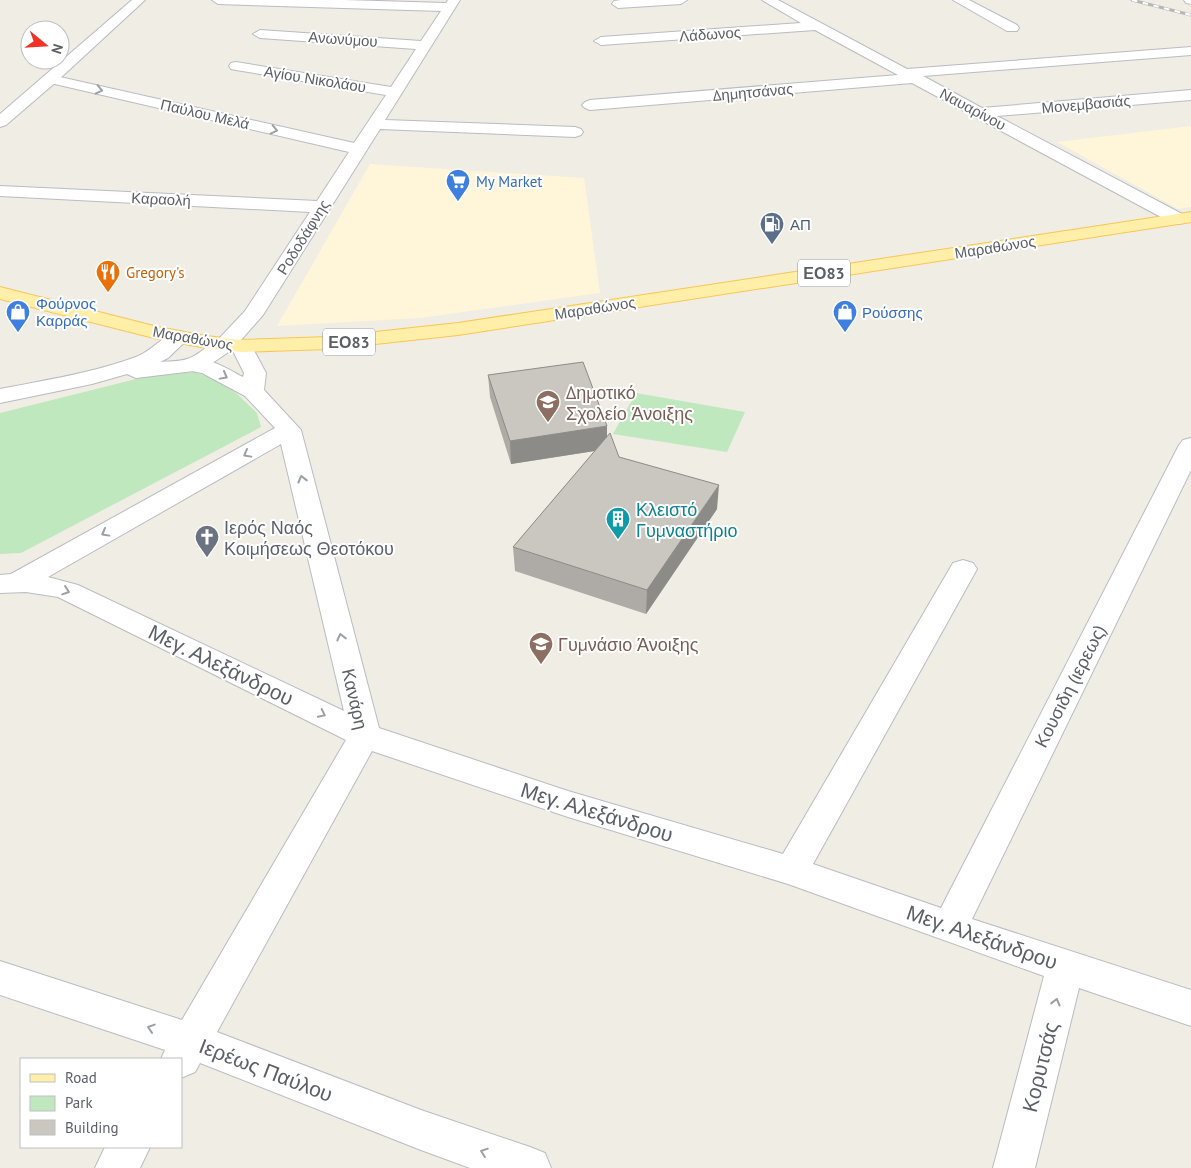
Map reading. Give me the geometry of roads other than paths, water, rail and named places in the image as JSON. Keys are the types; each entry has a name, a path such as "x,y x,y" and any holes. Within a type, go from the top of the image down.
{"main road":[{"name":"Μαραθώνος","path":"0,293 179,338 233,345 329,343 458,330 1185,218"}],"street":[{"path":"0,122 139,0"},
{"path":"218,0 452,3"},
{"path":"618,4 681,0"},
{"name":"Ναυαρίνου","path":"768,0 1185,218"},
{"path":"959,0 1012,28"},
{"name":"Ροδοδάφνης","path":"194,365 233,345 254,315 452,3"},
{"name":"Λάδωνος","path":"601,41 820,26"},
{"name":"Ανωνύμου","path":"260,34 425,45"},
{"name":"Δημητσάνας","path":"590,105 1191,51"},
{"name":"Αγίου Νικολάου","path":"236,66 395,92"},
{"name":"Παύλου Μελά","path":"51,79 358,149"},
{"name":"Μονεμβασιάς","path":"981,113 1191,95"},
{"path":"375,124 575,132"},
{"name":"Καραολή","path":"0,191 322,207"},
{"path":"92,377 145,361 179,338"},
{"path":"233,345 255,373 253,391"},
{"path":"0,396 92,377 194,365"},
{"name":"Κανάρη","path":"186,1050 365,735 289,430 253,391 209,368 194,365"},
{"name":"Μεγ. Αλεξάνδρου","path":"9,583 289,430"},
{"name":"Κουσιδη (ιερεως)","path":"950,926 1191,445"},
{"path":"791,871 963,569"},
{"name":"Μεγ. Αλεξάνδρου","path":"9,583 41,583 68,591 365,735 568,804 791,871 1065,967 1191,1008"},
{"name":"Κορυτσάς","path":"1014,1168 1065,967"},
{"name":"Ιερέως Παύλου","path":"0,978 186,1050 530,1168"},
{"path":"116,1168 128,1148"}],"railway":[{"path":"1132,0 1191,15"}],"place":[{"name":"My Market","path":"458,202"},
{"name":"ΑΠ","path":"772,245"},
{"name":"Gregory's","path":"108,293"},
{"name":"Φούρνος Καρράς","path":"18,333"},
{"name":"Ρούσσης","path":"845,333"},
{"name":"Δημοτικό Σχολείο Άνοιξης","path":"548,423"},
{"name":"Κλειστό Γυμναστήριο","path":"618,540"},
{"name":"Ιερός Ναός Κοιμήσεως Θεοτόκου","path":"207,558"},
{"name":"Γυμνάσιο Άνοιξης","path":"541,665"}]}
